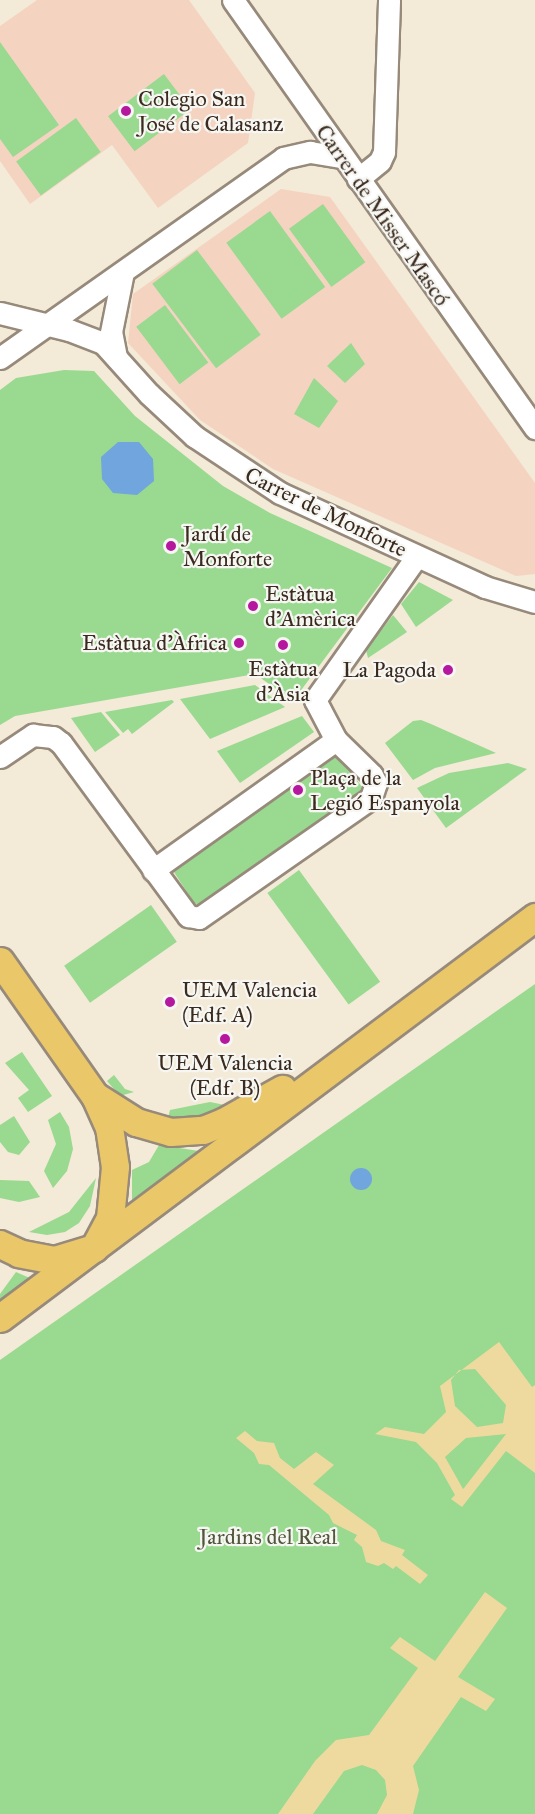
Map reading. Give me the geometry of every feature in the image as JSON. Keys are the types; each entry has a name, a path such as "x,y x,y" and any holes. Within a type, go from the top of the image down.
{"main road":[{"path":"490,948 535,903"},
{"path":"0,1318 490,948 535,917"},
{"path":"490,948 535,927"},
{"path":"0,961 94,1096 109,1127 115,1167 110,1218 94,1248 54,1260 19,1253 0,1244"},
{"path":"94,1096 126,1117 152,1128 171,1132 203,1130 349,1054"}],"street":[{"name":"Carrer de Misser Mascó","path":"233,0 535,428"},
{"path":"358,179 380,161 384,152 390,0"},
{"path":"0,358 283,158 310,152 342,157"},
{"path":"116,357 111,332 123,272"},
{"name":"Carrer de Monforte","path":"0,314 103,343 194,436 235,467 280,494 485,587 535,602"},
{"path":"0,757 33,735 53,737 61,743 188,916 199,918 371,798 376,783 361,762 336,740 317,706 319,691 417,556"},
{"path":"153,870 336,740"}],"shaded area":[{"name":"Colegio San José de Calasanz","path":"37,0 189,0 255,93 248,143 158,208 112,145 30,204 0,161 0,26"},
{"path":"281,189 330,197 535,483 535,574 516,576 273,469 200,420 128,343 133,294"}],"green space":[{"path":"0,42 59,125 13,157 0,139"},
{"path":"164,74 190,109 135,151 108,116"},
{"path":"76,118 101,152 41,195 16,161"},
{"path":"323,204 365,262 331,287 289,229"},
{"path":"270,211 325,287 282,319 226,243"},
{"path":"197,250 261,335 216,368 152,284"},
{"path":"165,305 208,363 180,384 136,327"},
{"path":"351,343 365,364 345,383 327,366"},
{"name":"Jardí de Monforte","path":"64,370 94,371 135,416 223,486 270,513 392,568 296,697 289,698 255,674 15,716 0,725 0,390 16,378"},
{"path":"314,378 338,401 319,428 294,414"},
{"path":"419,582 453,600 416,627 401,604"},
{"path":"393,615 407,632 368,658 366,650"},
{"path":"255,685 285,707 210,739 180,699"},
{"path":"172,700 174,702 132,734 128,729 123,733 105,712"},
{"path":"101,712 120,735 95,752 71,718"},
{"path":"302,716 314,732 240,783 217,751"},
{"path":"421,720 496,753 435,768 413,780 385,743 413,721"},
{"name":"Plaça de la Legió Espanyola","path":"331,754 339,756 362,787 361,793 200,905 194,903 172,869"},
{"path":"508,763 527,769 446,828 417,788 449,773"},
{"path":"299,870 380,982 349,1005 267,893"},
{"path":"151,905 177,942 90,1003 64,966"},
{"name":"Jardins del Real","path":"535,984 535,1814 0,1814 0,1360"},
{"path":"22,1052 52,1096 28,1112 18,1098 29,1090 5,1063"},
{"path":"114,1075 125,1089 134,1092 120,1096 107,1081"},
{"path":"210,1102 230,1106 213,1115 168,1118 170,1110"},
{"path":"60,1112 69,1127 73,1149 67,1171 53,1188 44,1171 56,1144 48,1120"},
{"path":"14,1116 30,1142 19,1155 8,1152 0,1142 0,1125"},
{"path":"159,1145 199,1151 132,1200 132,1170 149,1162"},
{"path":"96,1178 90,1206 79,1223 65,1232 47,1235 29,1232 69,1212"},
{"path":"0,1180 29,1181 40,1197 19,1202 0,1198"},
{"path":"16,1272 32,1279 0,1302 0,1294"}],"sand":[{"path":"499,1342 532,1387 535,1385 535,1473 506,1451 462,1507 451,1499 455,1495 437,1463 416,1442 375,1434 385,1427 424,1434 446,1412 440,1386 455,1375 451,1380 455,1406 477,1427 503,1423 506,1405 475,1369 462,1370","holes":["506,1434 464,1488 463,1489 445,1457 466,1438"]},
{"path":"245,1431 257,1441 274,1443 280,1458 294,1469 316,1452 334,1465 313,1484 376,1530 381,1541 405,1550 402,1555 428,1575 420,1584 396,1566 393,1569 384,1563 378,1566 366,1562 362,1547 354,1540 357,1535 333,1523 329,1515 269,1465 259,1464 254,1453 236,1438"},
{"path":"485,1592 507,1608 458,1677 495,1699 486,1711 461,1697 413,1766 419,1790 413,1814 377,1814 387,1795 385,1780 376,1770 362,1765 344,1771 313,1814 278,1814 315,1761 336,1740 369,1735 418,1668 390,1648 400,1637 435,1661"}],"water":[{"path":"118,442 139,442 153,459 154,481 137,495 113,493 102,479 101,457"},
{"path":"361,1168 369,1171 372,1179 369,1187 361,1190 353,1187 350,1179 353,1171"}],"place":[{"name":"Colegio San José de Calasanz","path":"126,111"},
{"name":"Jardí de Monforte","path":"171,546"},
{"name":"Estàtua d'Amèrica","path":"253,606"},
{"name":"Estàtua d'Àfrica","path":"239,643"},
{"name":"Estàtua d'Àsia","path":"283,645"},
{"name":"La Pagoda","path":"448,670"},
{"name":"Plaça de la Legió Espanyola","path":"298,790"},
{"name":"UEM Valencia (Edf. A)","path":"170,1002"},
{"name":"UEM Valencia (Edf. B)","path":"225,1039"}]}
